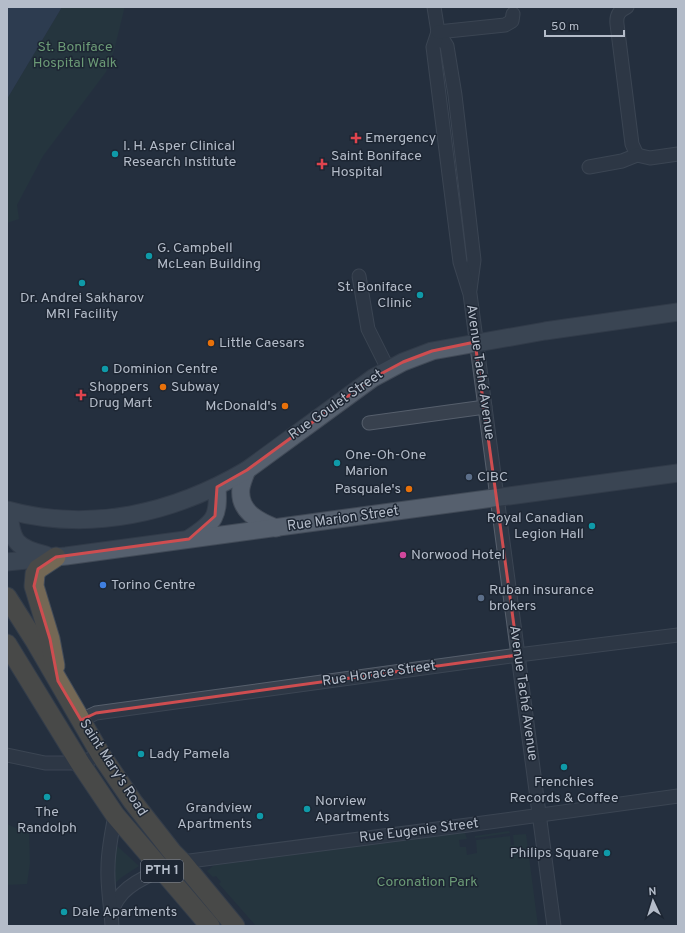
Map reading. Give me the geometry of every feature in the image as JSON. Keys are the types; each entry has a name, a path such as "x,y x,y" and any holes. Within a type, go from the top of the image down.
{"highway":[{"path":"56,557 38,569 35,574 34,586 50,639 58,681"},
{"name":"Saint Mary's Road","path":"7,597 35,641 101,755 133,802 173,853 235,926"},
{"path":"7,638 35,641"},
{"name":"Saint Mary's Road","path":"7,644 80,763 115,815 210,926"}],"main road":[{"name":"Rue Goulet Street","path":"8,510 54,519 91,520 146,512 168,506 218,487 247,470 348,396 388,369 432,351 476,342 678,312"},
{"path":"247,470 241,487 244,505 248,512 262,522 277,528"},
{"name":"Rue Marion Street","path":"7,562 277,528 678,473"},
{"path":"189,539 207,526 215,516 218,503 218,487"},
{"path":"8,510 11,531 19,544 29,551 56,557"}],"street":[{"name":"Avenue Taché Avenue","path":"434,7 438,32 447,46 455,95 474,260 470,294"},
{"path":"623,10 616,19 632,144 637,155"},
{"path":"438,32 505,24 512,21 513,14"},
{"name":"Avenue Taché Avenue","path":"438,32 433,47 448,173 460,262 470,294 484,407 530,736 554,926"},
{"path":"589,167 622,161 637,155 650,158 678,154"},
{"path":"448,173 464,171"},
{"path":"359,276 368,329 388,369"},
{"path":"369,422 484,407"},
{"name":"Rue Horace Street","path":"81,720 96,713 518,655 678,635"},
{"path":"7,755 44,763 80,763 101,755"},
{"name":"Rue Eugenie Street","path":"112,920 118,899 126,890 152,874 182,862 678,796"},
{"path":"112,920 108,895 108,866 115,815"}],"highlighted area":[{"path":"475,342 518,655 96,713 81,720 58,681 50,639 34,586 38,569 56,557 189,539 215,516 217,487 247,470 373,378 403,362 432,351"}],"green space":[{"name":"St. Boniface Hospital Walk","path":"62,7 124,7 124,10 114,51 106,72 43,156 17,205 19,219 7,223 7,99"},
{"path":"7,824 29,834 30,863 27,884 7,885"},
{"path":"509,831 510,833 475,838 475,836"},
{"name":"Coronation Park","path":"462,832 465,833 467,839 459,840 460,847 466,847 467,855 477,853 476,840 510,836 511,845 514,845 513,835 526,834 538,926 256,926 219,884 221,882 216,876 213,877 207,871 213,866 217,865"},
{"path":"115,844 139,866 114,884"}],"water":[{"path":"7,7 62,7 7,99"}],"place":[{"name":"Emergency","path":"356,138"},
{"name":"I. H. Asper Clinical Research Institute","path":"115,154"},
{"name":"Saint Boniface Hospital","path":"322,164"},
{"name":"G. Campbell McLean Building","path":"149,256"},
{"name":"Dr. Andrei Sakharov MRI Facility","path":"82,283"},
{"name":"St. Boniface Clinic","path":"420,295"},
{"name":"Little Caesars","path":"211,343"},
{"name":"Dominion Centre","path":"105,369"},
{"name":"Subway","path":"163,387"},
{"name":"Shoppers Drug Mart","path":"81,395"},
{"name":"McDonald's","path":"285,406"},
{"name":"One-Oh-One Marion","path":"337,463"},
{"name":"CIBC","path":"469,477"},
{"name":"Pasquale's","path":"409,489"},
{"name":"Royal Canadian Legion Hall","path":"592,526"},
{"name":"Norwood Hotel","path":"403,555"},
{"name":"Torino Centre","path":"103,585"},
{"name":"Ruban insurance brokers","path":"481,598"},
{"name":"Lady Pamela","path":"141,754"},
{"name":"Frenchies Records & Coffee","path":"564,767"},
{"name":"The Randolph","path":"47,797"},
{"name":"Norview Apartments","path":"307,809"},
{"name":"Grandview Apartments","path":"260,816"},
{"name":"Philips Square","path":"607,853"},
{"name":"Dale Apartments","path":"64,912"}]}
